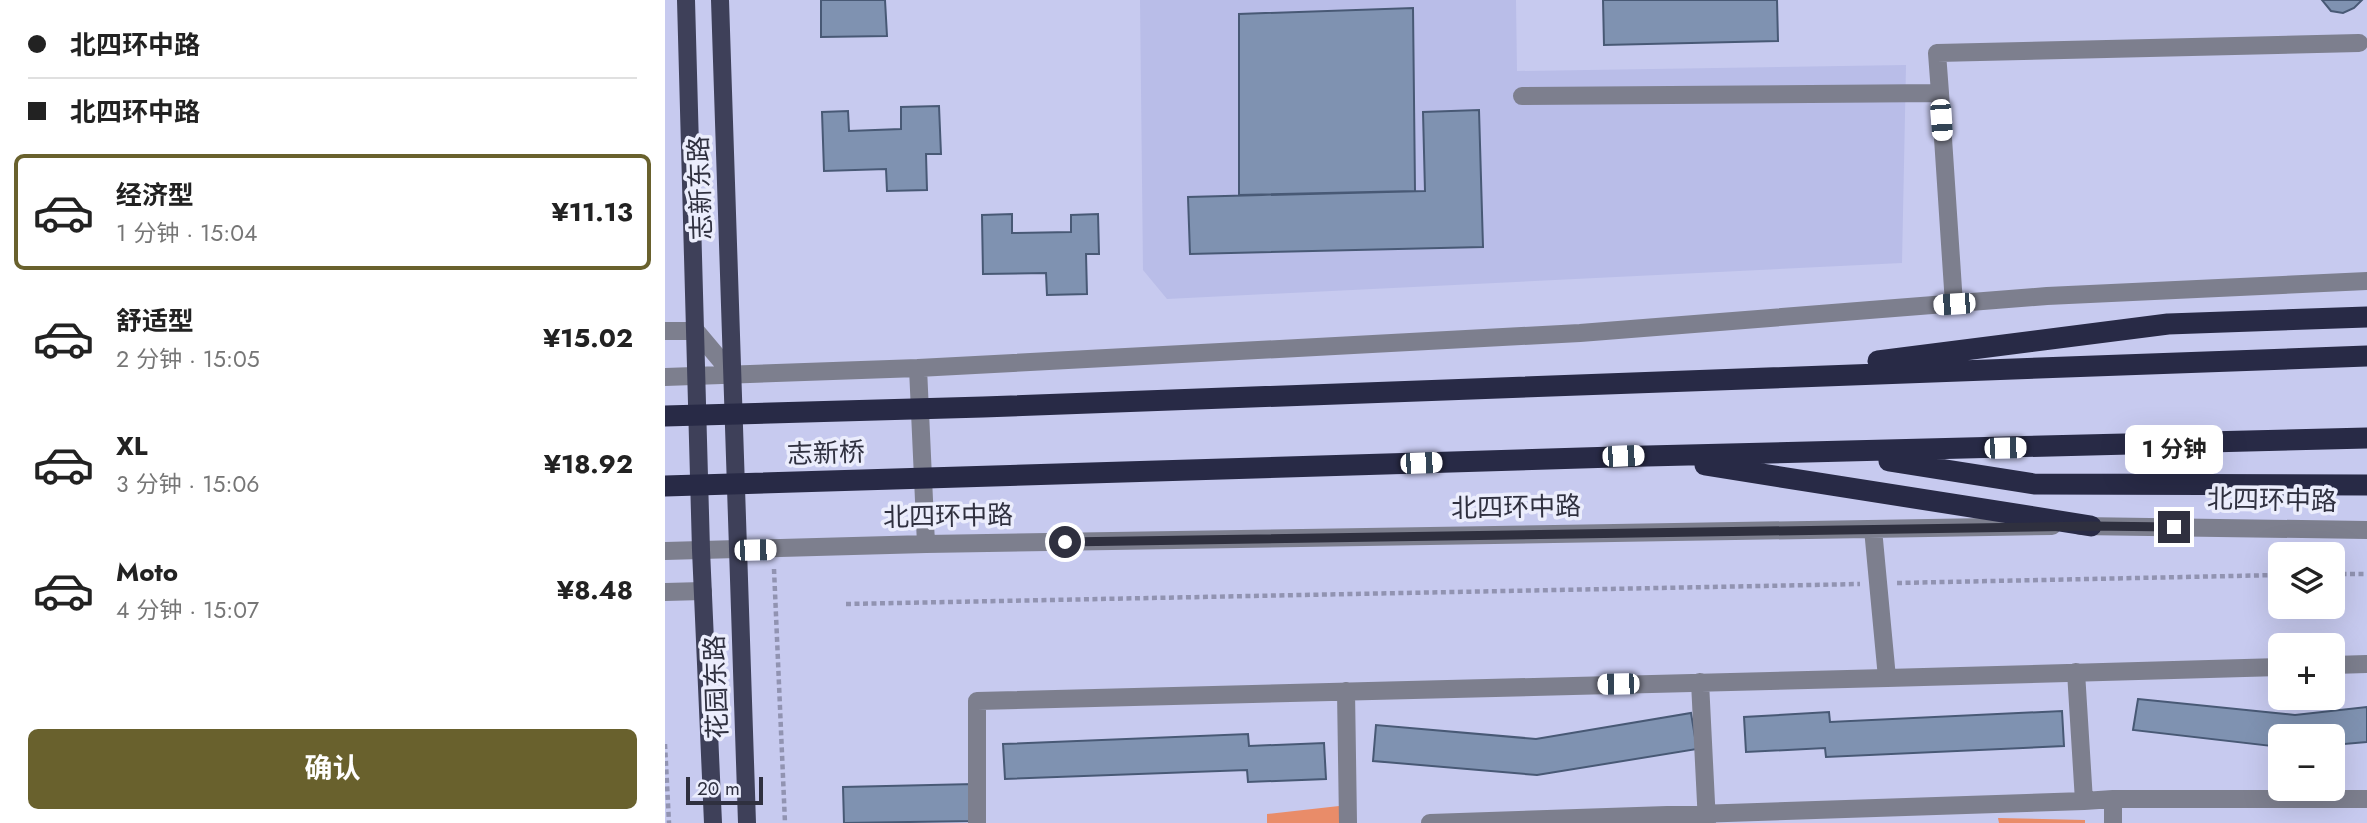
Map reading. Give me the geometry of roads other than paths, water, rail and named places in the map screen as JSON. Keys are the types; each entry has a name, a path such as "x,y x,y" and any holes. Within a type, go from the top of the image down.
{"highway":[{"path":"1747,378 2168,324 2367,317"},
{"path":"1747,378 2367,356"},
{"name":"志新桥","path":"665,416 983,407 1747,378"},
{"name":"北四环中路","path":"989,476 2367,438"},
{"path":"1838,453 2034,484 2367,485"},
{"path":"1647,456 2091,526"},
{"name":"志新桥","path":"665,486 989,476"}],"main road":[{"name":"志新东路","path":"686,0 701,550"},
{"name":"志新东路","path":"720,0 737,550"},
{"name":"花园东路","path":"701,550 713,823"},
{"name":"花园东路","path":"737,550 747,823"}],"street":[{"path":"1954,304 1937,53 2359,43"},
{"path":"1522,96 1940,93"},
{"path":"665,377 918,368 1566,334 2047,296 2367,281"},
{"path":"665,331 696,331 733,375"},
{"path":"918,368 926,544"},
{"name":"北四环中路","path":"665,551 926,544 2091,526 2367,530"},
{"path":"1873,529 1887,678"},
{"path":"665,592 703,591"},
{"path":"2345,665 2367,664"},
{"path":"977,823 977,701 2268,667"},
{"path":"2076,673 2084,801"},
{"path":"1700,682 1706,818"},
{"path":"1346,691 1348,823"},
{"path":"2113,799 2113,823"},
{"path":"1430,823 1706,818 2113,799 2367,799"}]}
